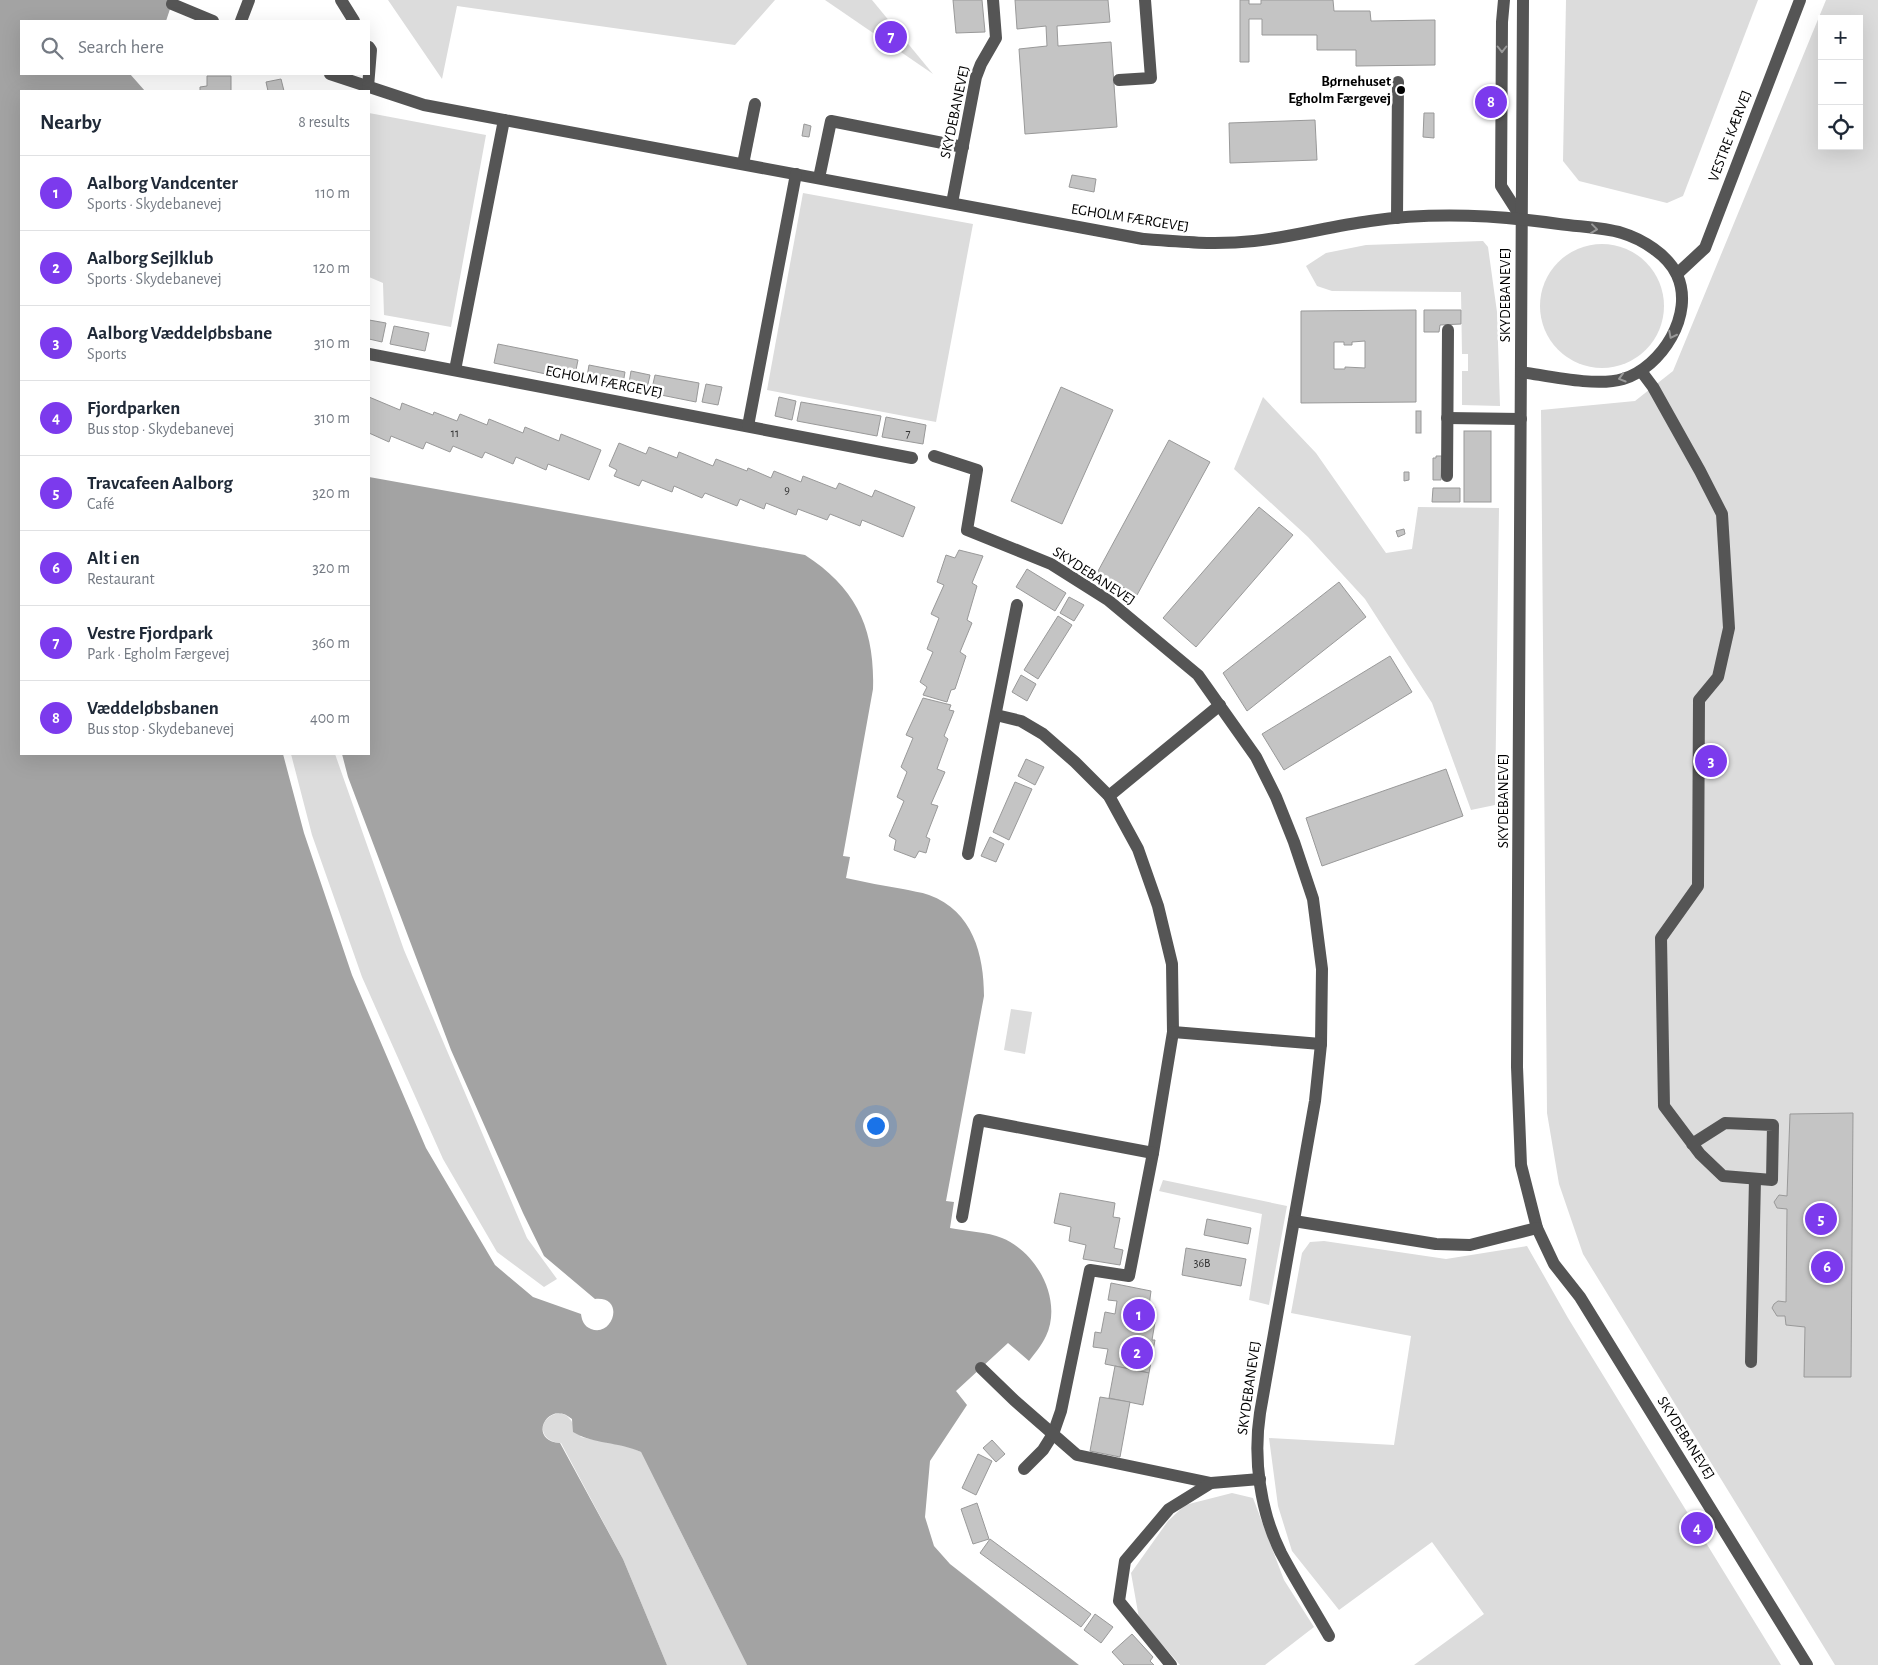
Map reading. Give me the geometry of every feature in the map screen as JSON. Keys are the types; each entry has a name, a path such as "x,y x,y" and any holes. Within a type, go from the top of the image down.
{"street":[{"path":"241,20 249,0"},
{"path":"341,0 353,20"},
{"name":"SKYDEBANEVEJ","path":"952,203 976,78 981,64 996,38 993,0"},
{"path":"1119,80 1151,78 1145,0"},
{"path":"1504,0 1502,22 1501,186 1522,218 1620,232 1642,240 1662,255 1677,274 1682,305 1675,330 1663,352 1641,371 1624,379 1606,382 1521,372"},
{"name":"SKYDEBANEVEJ","path":"1523,0 1517,1067 1522,1165 1537,1228 1554,1264 1580,1297 1807,1665"},
{"name":"VESTRE KÆRVEJ","path":"1677,274 1705,248 1800,0"},
{"path":"172,4 211,20"},
{"name":"EGHOLM FÆRGEVEJ","path":"333,75 424,105 1143,238 1198,244 1254,241 1397,218 1465,216 1522,218"},
{"path":"368,87 369,75"},
{"path":"1397,218 1398,82"},
{"path":"743,164 755,104"},
{"path":"455,370 504,120"},
{"path":"819,178 831,122 963,147"},
{"path":"748,426 796,174"},
{"path":"1447,476 1448,330"},
{"name":"EGHOLM FÆRGEVEJ","path":"370,354 912,458"},
{"path":"1641,371 1653,387 1677,429 1722,514 1729,628 1718,677 1699,700 1698,886 1661,938 1664,1106 1692,1144 1723,1176 1772,1180 1773,1125 1725,1123 1692,1144"},
{"path":"1447,418 1521,419"},
{"name":"SKYDEBANEVEJ","path":"934,456 977,470 967,530 1051,564 1108,600 1198,675 1256,757 1294,842 1313,899 1322,969 1322,1044 1315,1101 1257,1432 1262,1493 1280,1551 1329,1636"},
{"path":"968,854 1017,605"},
{"path":"1109,796 1220,705"},
{"path":"996,715 1021,721 1043,734 1076,762 1109,796 1138,849 1158,906 1172,964 1173,1032 1153,1153 1129,1276 1090,1270 1062,1411 1053,1434 1043,1450 1024,1469"},
{"path":"1173,1032 1322,1044"},
{"path":"962,1217 979,1120 1153,1153"},
{"path":"1751,1362 1755,1179"},
{"path":"1294,1221 1444,1245 1470,1245 1537,1228"},
{"path":"981,1368 1014,1400 1077,1455 1211,1483 1260,1479"},
{"path":"1171,1665 1119,1601 1125,1561 1169,1509 1211,1483"}],"shaded area":[{"path":"0,0 173,0 166,20 20,20 20,75 131,75 144,90 20,90 20,755 283,755 304,833 352,975 426,1148 495,1265 533,1297 581,1314 587,1326 591,1329 599,1330 605,1328 610,1323 613,1316 611,1304 605,1300 595,1299 544,1256 451,1050 348,777 342,755 370,755 370,477 805,555 823,568 837,581 859,611 866,628 873,667 873,689 843,856 850,857 846,878 923,893 944,902 966,923 973,936 982,965 984,996 946,1201 954,1202 950,1228 990,1234 1015,1245 1026,1254 1044,1279 1051,1307 1050,1322 1046,1336 1029,1361 1008,1343 956,1391 967,1405 930,1461 925,1517 934,1546 950,1564 1079,1665 747,1665 641,1452 581,1436 573,1432 572,1419 563,1414 555,1414 544,1422 544,1435 550,1441 560,1443 623,1559 667,1665 0,1665"},
{"path":"388,0 775,0 735,45 457,6 442,79"},
{"path":"825,0 872,0 933,74"},
{"path":"1566,0 1758,0 1683,196 1667,203 1579,181 1563,161"},
{"path":"1826,0 1878,0 1878,1665 1835,1665 1583,1254 1559,1184 1547,1113 1541,410 1635,401 1673,371 1818,19 1818,150 1863,150 1863,15 1820,15"},
{"path":"370,113 486,135 451,327 384,315 383,283 370,277"},
{"path":"803,193 973,224 936,422 767,390"},
{"path":"1483,241 1488,247 1497,312 1500,406 1462,405 1462,371 1468,371 1468,354 1462,354 1461,292 1332,291 1317,286 1306,266 1326,253 1366,245"},
{"path":"1602,244 1626,249 1646,262 1659,282 1664,306 1659,330 1646,350 1626,363 1602,368 1578,363 1558,350 1545,330 1540,306 1545,282 1558,262 1578,249"},
{"path":"1263,397 1316,453 1386,553 1412,549 1418,507 1499,508 1495,805 1471,810 1432,703 1365,599 1308,537 1234,469"},
{"path":"291,755 335,755 404,950 527,1238 557,1279 544,1287 497,1252 443,1159 362,977 312,835"},
{"path":"1011,1009 1032,1012 1025,1054 1004,1050"},
{"path":"1163,1180 1287,1206 1269,1305 1249,1300 1262,1214 1159,1191"},
{"path":"1324,1241 1446,1259 1527,1246 1568,1318 1781,1665 1414,1665 1484,1614 1432,1542 1339,1610 1292,1551 1278,1506 1269,1438 1394,1445 1411,1336 1291,1313 1302,1253 1310,1242"},
{"path":"560,1413 570,1419 581,1437 630,1447 641,1452 747,1665 667,1665 623,1559 561,1443 553,1442 544,1434 544,1424 547,1419 552,1415"},
{"path":"1232,1493 1253,1498 1284,1580 1314,1627 1265,1665 1180,1665 1139,1618 1131,1573 1168,1521 1185,1505"}],"building":[{"path":"953,0 982,0 985,32 956,33"},
{"path":"1015,0 1108,0 1110,22 1057,26 1058,46 1111,42 1117,127 1025,134 1019,49 1047,46 1046,26 1017,29"},
{"path":"1240,0 1249,0 1249,4 1261,4 1261,0 1333,0 1334,11 1370,11 1371,21 1435,20 1435,65 1356,66 1356,50 1317,50 1317,35 1262,35 1262,19 1249,19 1249,62 1240,62"},
{"path":"207,76 231,76 231,90 200,90 200,87 207,86"},
{"path":"281,79 284,90 268,90 266,82"},
{"path":"1424,113 1434,113 1434,138 1423,137"},
{"path":"1315,120 1317,160 1230,163 1229,123"},
{"path":"804,124 811,126 809,137 802,136"},
{"path":"1072,175 1096,179 1094,192 1069,187"},
{"path":"1416,310 1416,402 1301,403 1301,311","holes":["1365,341 1365,368 1345,367 1345,369 1334,369 1334,342 1344,342 1344,345 1352,345 1352,342"]},
{"path":"1424,310 1461,310 1461,324 1440,325 1439,332 1424,332"},
{"path":"370,320 386,323 382,342 370,339"},
{"path":"394,326 429,333 425,351 390,344"},
{"path":"498,344 578,360 574,380 494,363"},
{"path":"589,365 625,372 622,390 586,383"},
{"path":"631,371 650,375 646,393 628,389"},
{"path":"655,375 699,383 696,402 651,393"},
{"path":"706,384 722,387 718,405 702,402"},
{"path":"1061,387 1113,410 1062,524 1011,501"},
{"path":"370,397 400,410 402,403 433,415 434,412 457,421 460,414 487,425 489,419 523,433 525,427 559,441 561,434 601,450 589,480 548,464 546,470 516,457 513,464 485,452 482,458 453,446 450,452 426,442 423,449 391,436 389,442 370,433"},
{"path":"779,397 796,401 792,420 775,416"},
{"path":"801,402 881,416 877,436 797,421"},
{"path":"1416,411 1421,411 1421,433 1416,433"},
{"path":"886,417 926,425 923,444 882,437"},
{"path":"1464,431 1491,431 1491,502 1464,502"},
{"path":"1169,440 1210,462 1137,595 1097,573"},
{"path":"619,443 646,454 649,447 677,458 679,452 713,466 716,459 747,471 748,468 771,478 774,471 801,482 803,476 836,489 839,483 872,497 875,490 915,507 903,537 862,520 860,526 830,514 827,520 798,509 796,515 766,503 764,509 740,499 737,506 705,493 702,498 674,486 672,492 642,480 639,486 614,476 617,470 609,466"},
{"path":"1436,456 1442,456 1441,480 1433,480 1433,458 1436,458"},
{"path":"1404,472 1409,472 1409,480 1404,481"},
{"path":"1433,488 1460,488 1460,502 1432,502"},
{"path":"1259,507 1293,535 1196,647 1163,618"},
{"path":"1404,529 1405,534 1398,537 1396,531"},
{"path":"959,550 983,556 972,583 977,586 967,620 972,623 960,652 966,656 955,689 951,690 947,702 923,695 927,687 920,682 933,652 927,649 939,618 931,614 944,585 937,582 946,555 955,558"},
{"path":"1027,569 1066,593 1055,611 1016,587"},
{"path":"1339,582 1366,617 1247,711 1223,673"},
{"path":"1069,597 1084,605 1074,621 1060,613"},
{"path":"1058,616 1072,625 1038,679 1024,670"},
{"path":"1390,656 1412,692 1284,770 1262,734"},
{"path":"1021,675 1036,684 1027,701 1012,692"},
{"path":"923,698 951,705 949,710 954,711 944,736 948,739 937,769 945,772 931,804 938,806 926,837 930,839 926,853 919,851 915,858 894,850 896,840 889,836 904,801 897,797 907,772 901,767 913,738 906,735"},
{"path":"1026,759 1044,767 1035,785 1018,776"},
{"path":"1446,769 1463,816 1322,866 1306,818"},
{"path":"1015,782 1032,789 1009,840 993,832"},
{"path":"990,837 1004,844 996,862 981,856"},
{"path":"1853,1113 1851,1377 1804,1377 1805,1327 1786,1325 1785,1316 1777,1316 1772,1308 1778,1301 1786,1302 1787,1209 1777,1208 1774,1202 1779,1195 1787,1196 1790,1114"},
{"path":"1060,1193 1115,1203 1113,1217 1120,1218 1114,1248 1123,1250 1120,1265 1083,1259 1086,1245 1069,1241 1071,1227 1054,1223"},
{"path":"1207,1219 1251,1228 1248,1244 1204,1235"},
{"path":"1186,1248 1246,1259 1241,1286 1182,1275"},
{"path":"1111,1283 1151,1291 1149,1306 1155,1307 1152,1322 1155,1322 1152,1340 1155,1340 1149,1373 1105,1364 1108,1349 1093,1347 1095,1332 1101,1333 1105,1312 1115,1314 1117,1301 1108,1300"},
{"path":"1115,1366 1149,1373 1143,1405 1109,1398"},
{"path":"1100,1397 1130,1402 1120,1457 1090,1451"},
{"path":"992,1440 1005,1454 996,1462 983,1448"},
{"path":"978,1454 992,1461 976,1495 962,1488"},
{"path":"977,1503 989,1539 973,1544 961,1509"},
{"path":"990,1539 1091,1614 1081,1627 980,1553"},
{"path":"1095,1614 1113,1627 1101,1643 1084,1630"},
{"path":"1132,1634 1153,1657 1150,1661 1154,1665 1124,1665 1112,1652"}],"place":[{"name":"Vestre Fjordpark","path":"891,37"},
{"name":"Børnehuset Egholm Færgevej","path":"1401,90"},
{"name":"Væddeløbsbanen","path":"1491,102"},
{"name":"Aalborg Væddeløbsbane","path":"1711,761"},
{"name":"Travcafeen Aalborg","path":"1821,1219"},
{"name":"Alt i en","path":"1827,1267"},
{"name":"Aalborg Vandcenter","path":"1139,1315"},
{"name":"Aalborg Sejlklub","path":"1137,1353"},
{"name":"Fjordparken","path":"1697,1528"}]}
